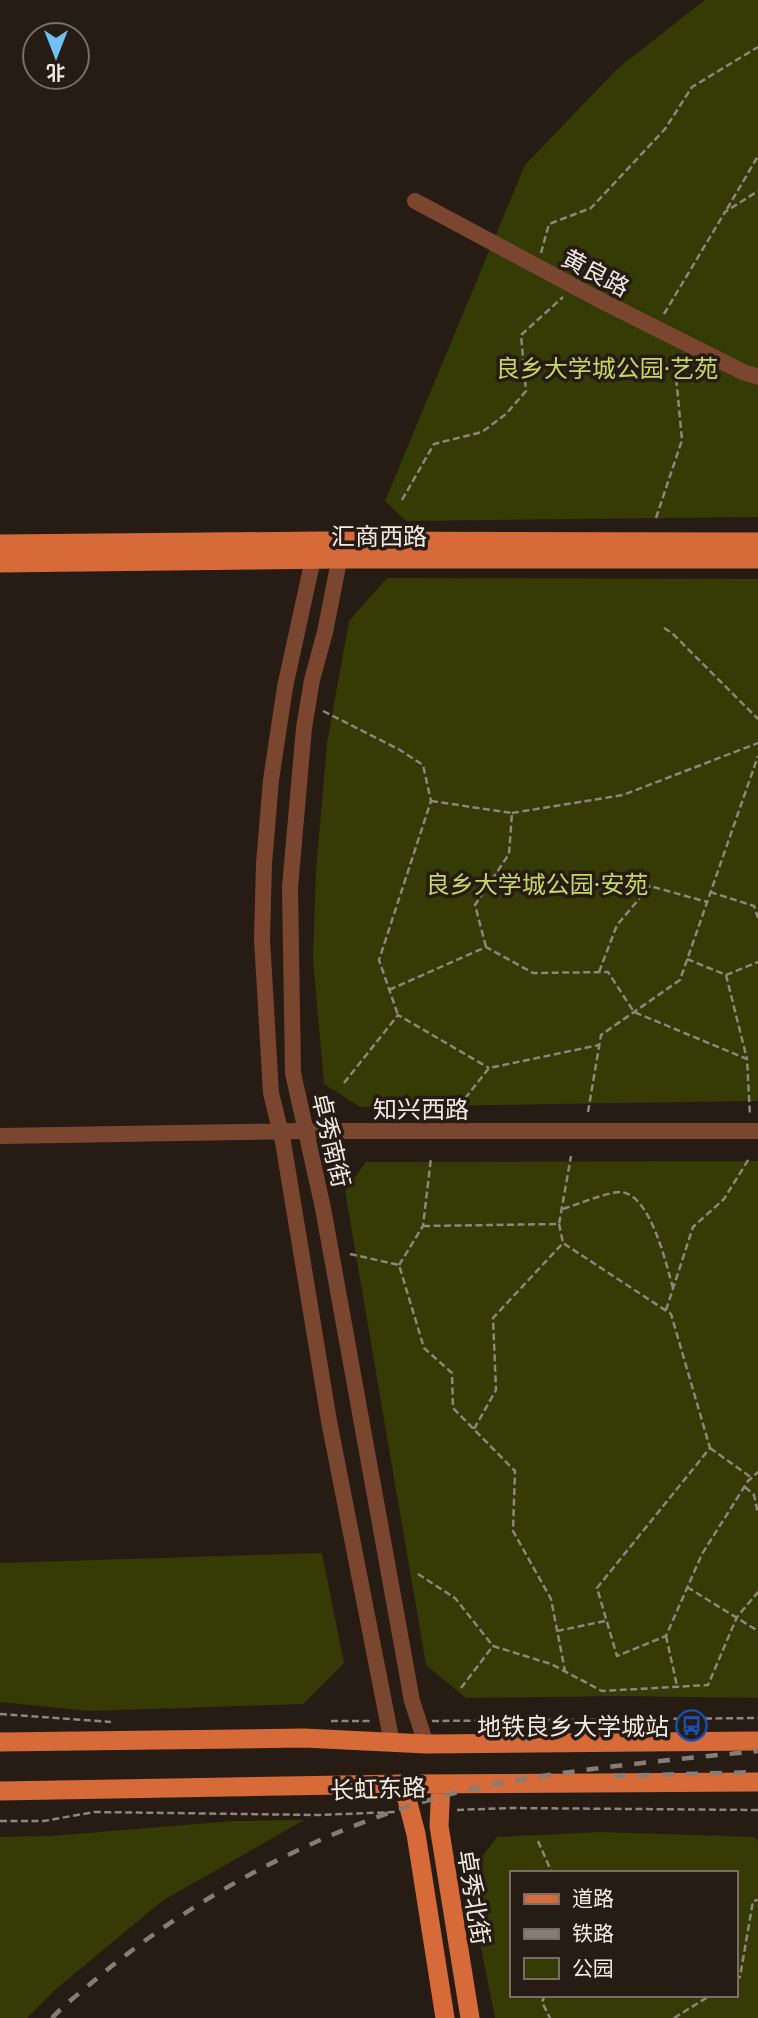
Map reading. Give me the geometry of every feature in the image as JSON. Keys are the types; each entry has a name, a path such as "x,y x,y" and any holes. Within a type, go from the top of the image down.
{"main road":[{"name":"汇商西路","path":"0,544 321,541 341,550 758,559"},
{"name":"汇商西路","path":"0,563 313,559 341,550 758,542"},
{"name":"长虹东路","path":"0,1742 314,1738 426,1744 758,1741"},
{"name":"长虹东路","path":"0,1791 403,1784 758,1782"},
{"path":"403,1784 416,1834 445,2018"},
{"name":"卓秀北街","path":"441,1784 439,1826 470,2018"}],"street":[{"name":"黄良路","path":"415,201 673,337 758,377"},
{"name":"卓秀南街","path":"321,541 313,559 285,687 271,780 264,864 262,939 271,1093 392,1743"},
{"name":"卓秀南街","path":"341,550 304,728 290,887 293,1073 323,1208 412,1702 426,1744"},
{"name":"知兴西路","path":"0,1136 307,1131 758,1130"}],"path":[{"path":"537,266 549,224 591,208 665,129 692,87 757,47 758,56"},
{"path":"656,328 758,156"},
{"path":"725,212 758,191"},
{"path":"402,500 434,444 482,432 506,414 526,391 521,335 575,286"},
{"path":"656,518 682,440 673,337"},
{"path":"664,628 672,632 758,719"},
{"path":"323,711 400,750 423,765 431,800 379,960 398,1015 489,1068"},
{"path":"431,800 512,813 623,795 758,743"},
{"path":"588,1112 601,1035 680,980 758,755"},
{"path":"512,813 509,853 475,905 486,947 533,973 608,972 634,1012 747,1059"},
{"path":"599,972 617,925 650,886 707,902"},
{"path":"710,892 754,906 758,918"},
{"path":"389,990 486,947"},
{"path":"687,959 726,975 758,962"},
{"path":"726,975 747,1059 750,1116"},
{"path":"344,1083 398,1015"},
{"path":"450,1118 489,1068 599,1045"},
{"path":"571,1156 559,1224 563,1243 671,1314 710,1448 752,1478"},
{"path":"666,1310 693,1227 724,1199 750,1157"},
{"path":"430,1158 423,1226 399,1265 424,1348 452,1373 453,1408 515,1471 513,1531 551,1599 565,1671"},
{"path":"562,1209 620,1192 635,1198 658,1232 673,1289"},
{"path":"423,1226 559,1224"},
{"path":"474,1429 496,1390 493,1318 563,1243"},
{"path":"350,1254 399,1265"},
{"path":"666,1636 617,1656 597,1588 710,1448"},
{"path":"677,1686 666,1636 702,1555 745,1487 758,1472"},
{"path":"745,1487 754,1495 758,1514"},
{"path":"418,1574 454,1598 493,1646 551,1664 602,1691 708,1685 737,1618 758,1592"},
{"path":"687,1587 758,1630"},
{"path":"557,1631 607,1621"},
{"path":"461,1688 493,1646"},
{"name":"长虹东路","path":"439,1811 511,1808 758,1810"},
{"name":"长虹东路","path":"0,1821 44,1821 94,1812 318,1815 410,1811"},
{"path":"538,1841 551,1871"},
{"path":"737,1979 740,1977 752,1900 758,1900"},
{"path":"544,1997 542,2002 550,2018"},
{"path":"674,2018 708,1997"}],"green space":[{"name":"良乡大学城公园·艺苑","path":"705,0 758,0 758,517 406,521 385,501 525,165 617,69"},
{"name":"良乡大学城公园·安苑","path":"387,578 758,579 758,1101 360,1107 324,1084 313,959 316,871 327,743 349,621"},
{"path":"758,1161 758,1698 466,1698 426,1665 345,1191 366,1162"},
{"path":"322,1553 344,1663 303,1704 89,1711 0,1702 0,1563"},
{"path":"304,1820 162,1901 55,1990 27,2018 0,2018 0,1837 51,1836 234,1821"},
{"path":"601,1832 754,1837 758,1841 758,2018 495,2018 467,1876 497,1837"}],"railway":[{"path":"52,2018 138,1946 184,1914 283,1857 336,1833 442,1796 495,1784 626,1765 758,1751"},
{"path":"614,1776 758,1772"}],"place":[{"name":"地铁良乡大学城站","path":"692,1725"}]}
